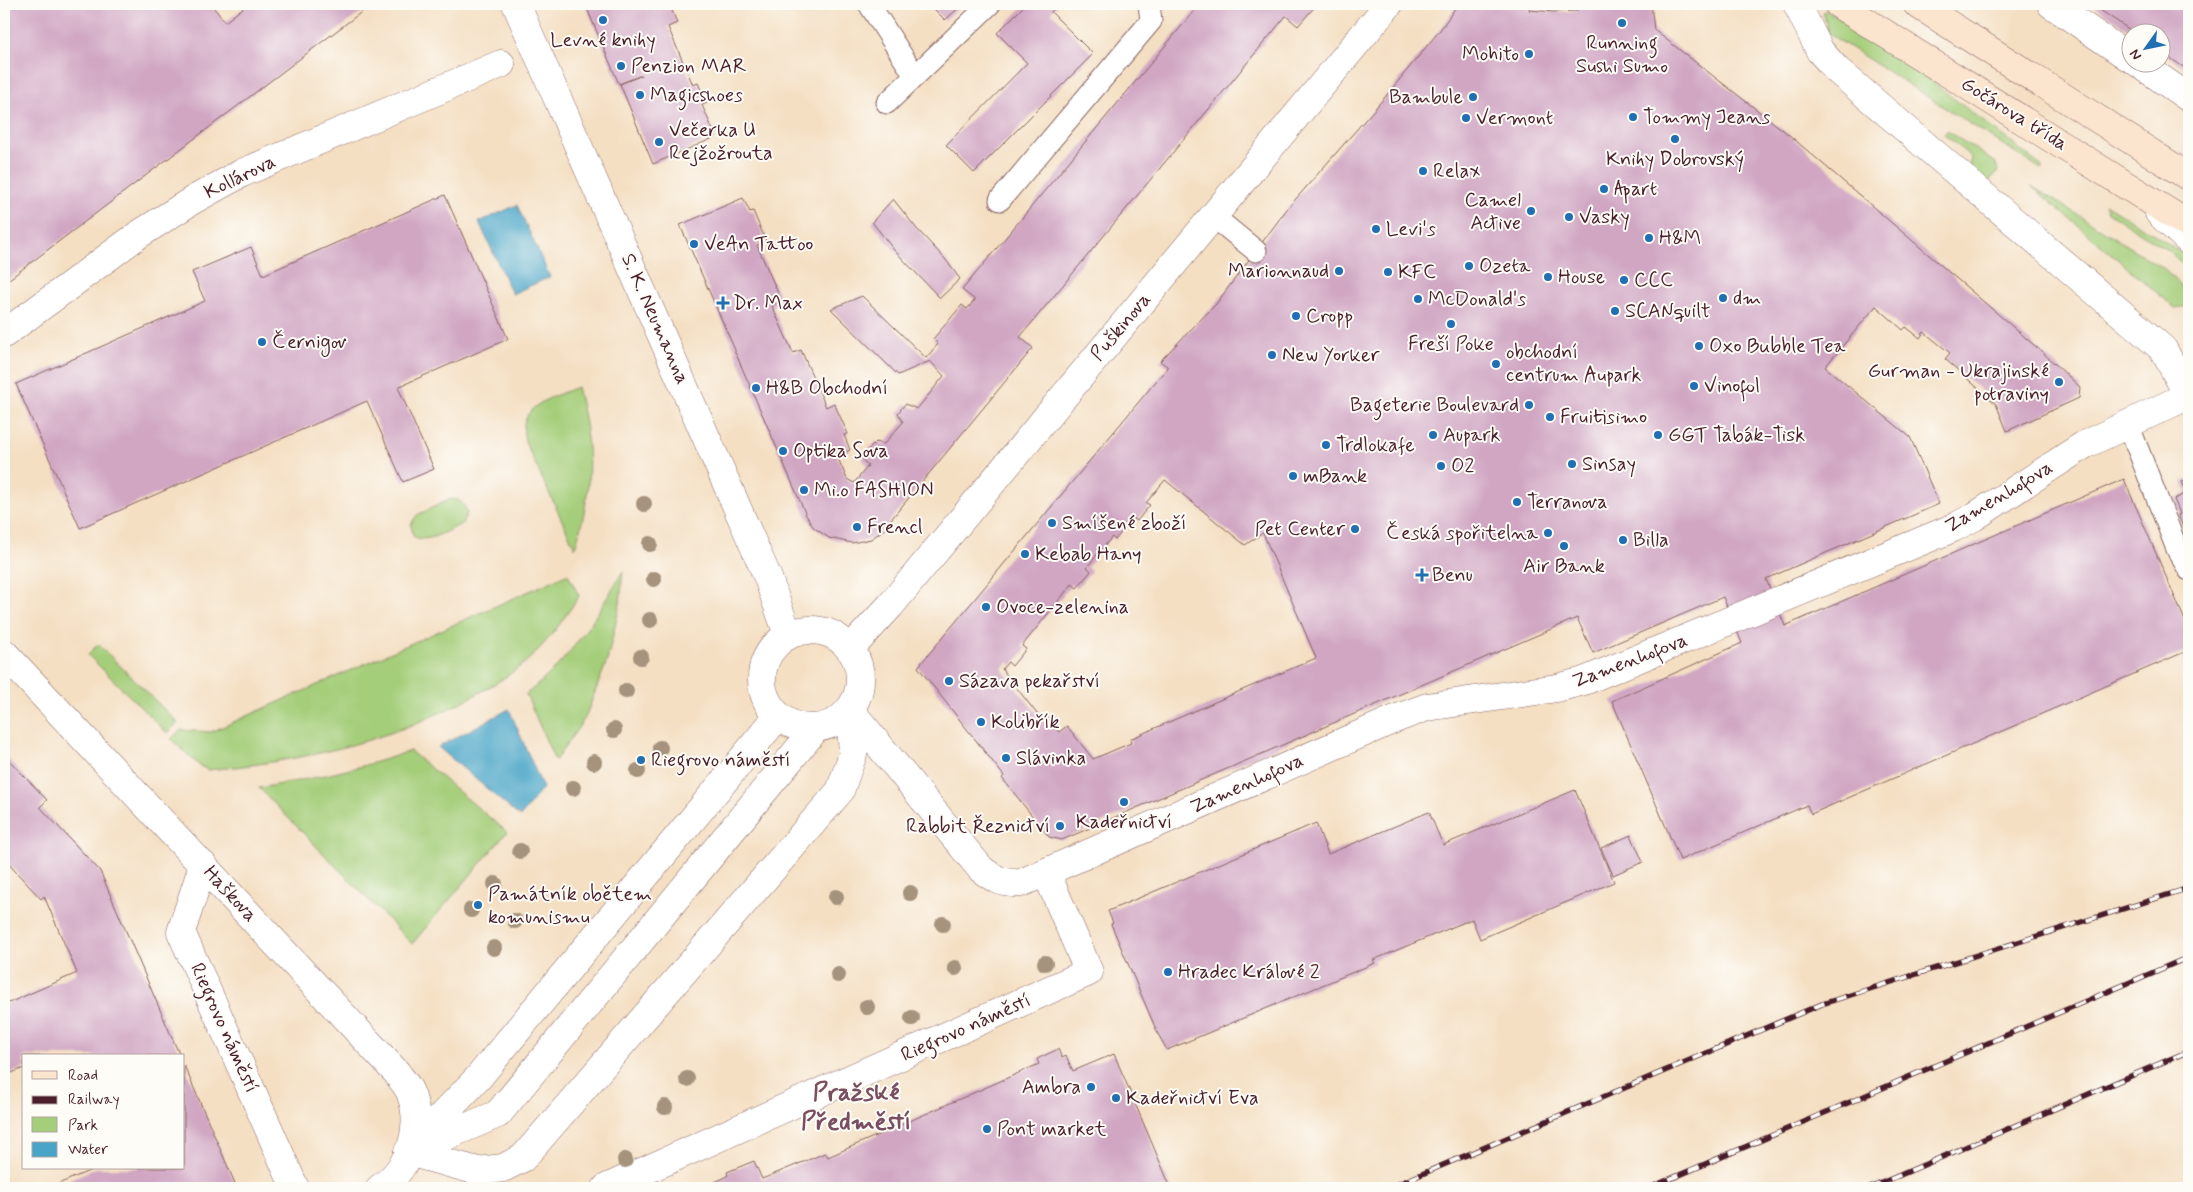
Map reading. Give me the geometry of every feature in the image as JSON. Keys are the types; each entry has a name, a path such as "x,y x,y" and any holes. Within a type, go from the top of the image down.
{"street":[{"name":"S. K. Neumanna","path":"516,4 768,578 788,636"},
{"name":"Puškinova","path":"850,649 890,606 1389,4"},
{"path":"1797,4 1820,51 1837,70 2164,349 2189,395"},
{"name":"Gočárova třída","path":"1838,4 2189,225"},
{"name":"Gočárova třída","path":"1917,4 2189,177"},
{"path":"2051,4 2120,51"},
{"name":"Kollárova","path":"4,334 138,234 193,200 242,173 501,64"},
{"path":"2151,72 2189,98"},
{"path":"2134,190 2189,241"},
{"name":"Zamenhofova","path":"850,710 981,869 998,881 1008,884 1021,883 1395,719 1427,708 1557,688 1584,681 1953,528 1974,517 2070,454 2189,395"},
{"path":"408,1152 478,1171 503,1168 523,1158 840,791 853,754 850,710 859,688 860,671 855,656 850,649 832,635 818,630 803,630 788,636 776,645 767,657 762,672 763,688 768,703 778,716 802,728 816,728 832,724 850,710"},
{"name":"Haškova","path":"4,653 397,1073 410,1091 416,1114 416,1132 408,1152"},
{"path":"380,1188 392,1180 401,1168 408,1152 478,1078 778,716"},
{"path":"408,1152 498,1114 816,728"},
{"name":"Riegrovo náměstí","path":"203,865 181,932 295,1188"},
{"name":"Riegrovo náměstí","path":"606,1188 1089,972 1046,872"}],"lane":[{"path":"869,4 915,76"},
{"path":"887,103 990,4"},
{"path":"1000,200 1151,21 1149,4"},
{"path":"1213,216 1256,251"},
{"path":"2128,424 2177,549 2189,570"}],"green space":[{"path":"1826,10 1884,45 2044,168 2041,169 1829,34 1823,12"},
{"path":"1947,131 1995,162 1998,171 1987,184 1969,168 1971,157 1944,134"},
{"path":"2030,185 2166,270 2184,291 2188,306 2175,308"},
{"path":"2105,204 2165,241 2189,259 2189,270 2170,252 2108,212"},
{"path":"577,387 586,429 589,468 585,506 575,548 526,444 524,431 525,421 529,412 536,406 545,400"},
{"path":"451,499 458,500 464,505 467,513 462,524 431,538 425,539 413,536 411,524 417,515"},
{"path":"623,571 620,604 607,661 585,718 555,761 526,694 556,668 580,638"},
{"path":"568,574 579,596 535,654 495,684 429,718 399,730 337,749 274,762 208,770 200,766 171,739 181,730 211,732"},
{"path":"98,644 178,723 167,733 88,655"},
{"path":"410,751 507,832 412,944 259,788 335,773"}],"water":[{"path":"517,205 550,277 512,294 479,222"},
{"path":"509,709 543,788 520,817 438,747"}],"building":[{"path":"4,4 211,4 225,22 248,4 372,4 4,283"},
{"path":"585,4 681,4 671,8 677,23 668,27 693,85 698,83 707,103 702,105 716,137 653,164 620,84 642,75 619,84"},
{"path":"929,4 963,4 945,20"},
{"path":"1026,4 1059,4 1051,12 1093,54 974,173 946,145 1027,63 997,33"},
{"path":"1200,4 1317,4 1298,26 1286,16 1020,337 1033,348 888,523 890,525 871,539 852,543 829,538 813,527 735,354 735,350 680,225 743,198 750,212 753,211 766,241 757,245 781,300 772,306 793,353 801,350 826,407 834,403 848,434 844,435 850,450 837,456 847,479 854,483 868,466 863,460 864,454 876,442 884,444 903,422 898,413 905,404 917,409 944,376 930,361 898,375 831,309 862,296 926,358 938,344 933,339 962,305 967,309 975,300 962,290"},
{"name":"obchodní centrum Aupark","path":"1458,4 1530,4 1529,10 1554,12 1577,11 1578,4 1651,4 1654,30 1788,134 2041,351 2080,387 2079,398 2007,431 1996,404 1945,359 1950,353 1924,332 1920,338 1906,327 1903,330 1876,306 1825,367 1910,437 1939,504 1766,579 1785,626 2124,479 2189,630 2189,650 1811,814 1807,805 1680,860 1612,701 1742,643 1723,597 1593,653 1577,618 1062,840 1049,837 1002,778 1004,776 918,667 1168,367 1160,361 1216,304 1287,209 1386,96 1440,30","holes":["1165,480 1245,545 1263,533 1316,658 1130,739 1131,743 1093,759 1067,726 1059,732 1046,715 1041,719 1002,669 1008,662 1012,666 1026,649 1022,646 1072,584 1077,588 1091,571 1087,567 1112,537 1115,540 1133,518 1137,521 1150,505 1146,503"]},
{"path":"2091,4 2189,4 2189,71 2170,58 2170,22 2120,23"},
{"path":"445,195 508,339 398,387 434,469 403,482 367,401 80,528 16,384 205,301 192,272 251,247 263,275"},
{"path":"893,199 960,279 940,298 894,250 872,222"},
{"path":"2189,479 2189,542 2174,499 2187,493 2182,482"},
{"path":"4,755 47,800 40,807 100,871 179,1054 22,1054 22,1069 4,1076 4,1005 77,973 44,896 41,899 4,859"},
{"path":"1575,790 1614,882 1480,939 1472,919 1373,960 1375,963 1167,1050 1158,1034 1111,924 1113,923 1108,911 1316,823 1328,854 1429,812 1443,845"},
{"path":"1631,835 1643,862 1613,875 1601,848"},
{"path":"1058,1049 1062,1058 1066,1056 1073,1071 1114,1054 1171,1188 700,1188 724,1178 728,1175 727,1172 754,1161 762,1179 825,1153 828,1157 1039,1064 1037,1059"},
{"path":"185,1067 237,1188 49,1188 91,1170 185,1170"}],"railway":[{"path":"1389,1188 1822,1004 2189,888"},
{"path":"1649,1188 2189,957"},
{"path":"1870,1188 2189,1051"}],"place":[{"name":"Levné knihy","path":"603,20"},
{"name":"Running Sushi Sumo","path":"1622,23"},
{"name":"Mohito","path":"1529,54"},
{"name":"Penzion MAR","path":"621,66"},
{"name":"Magicshoes","path":"640,95"},
{"name":"Bambule","path":"1473,97"},
{"name":"Tommy Jeans","path":"1633,117"},
{"name":"Vermont","path":"1466,118"},
{"name":"Knihy Dobrovský","path":"1675,139"},
{"name":"Večerka U Rejžožrouta","path":"659,142"},
{"name":"Relax","path":"1423,171"},
{"name":"Apart","path":"1604,189"},
{"name":"Camel Active","path":"1531,211"},
{"name":"Vasky","path":"1569,217"},
{"name":"Levi's","path":"1376,229"},
{"name":"H&M","path":"1649,238"},
{"name":"VeAn Tattoo","path":"694,244"},
{"name":"Ozeta","path":"1469,266"},
{"name":"Marionnaud","path":"1339,271"},
{"name":"KFC","path":"1388,272"},
{"name":"House","path":"1548,277"},
{"name":"CCC","path":"1624,280"},
{"name":"dm","path":"1723,298"},
{"name":"McDonald's","path":"1418,299"},
{"name":"Dr. Max","path":"723,303"},
{"name":"SCANquilt","path":"1615,311"},
{"name":"Cropp","path":"1296,316"},
{"name":"Freší Poke","path":"1451,324"},
{"name":"Černigov","path":"262,342"},
{"name":"Oxo Bubble Tea","path":"1699,346"},
{"name":"New Yorker","path":"1272,355"},
{"name":"obchodní centrum Aupark","path":"1496,364"},
{"name":"Gurman - Ukrajinské potraviny","path":"2059,382"},
{"name":"Vinofol","path":"1694,386"},
{"name":"H&B Obchodní","path":"756,388"},
{"name":"Bageterie Boulevard","path":"1529,405"},
{"name":"Fruitisimo","path":"1550,417"},
{"name":"Aupark","path":"1433,435"},
{"name":"GGT Tabák-Tisk","path":"1658,435"},
{"name":"Trdlokafe","path":"1326,445"},
{"name":"Optika Sova","path":"783,451"},
{"name":"Sinsay","path":"1572,464"},
{"name":"O2","path":"1441,466"},
{"name":"mBank","path":"1293,476"},
{"name":"Mi.o FASHION","path":"804,490"},
{"name":"Terranova","path":"1517,502"},
{"name":"Smíšené zboží","path":"1052,523"},
{"name":"Frencl","path":"857,527"},
{"name":"Pet Center","path":"1355,529"},
{"name":"Česká spořitelna","path":"1548,533"},
{"name":"Billa","path":"1623,540"},
{"name":"Air Bank","path":"1564,546"},
{"name":"Kebab Hany","path":"1025,554"},
{"name":"Benu","path":"1422,575"},
{"name":"Ovoce-zelenina","path":"986,607"},
{"name":"Sázava pekařství","path":"949,681"},
{"name":"Kolibřík","path":"981,722"},
{"name":"Slávinka","path":"1006,758"},
{"name":"Riegrovo náměstí","path":"641,760"},
{"name":"Kadeřnictví","path":"1124,802"},
{"name":"Rabbit Řeznictví","path":"1060,826"},
{"name":"Památník obětem komunismu","path":"478,905"},
{"name":"Hradec Králové 2","path":"1168,972"},
{"name":"Ambra","path":"1091,1087"},
{"name":"Kadeřnictví Eva","path":"1116,1098"},
{"name":"Pont market","path":"987,1129"}],"district":[{"name":"Pražské Předměstí","path":"856,1108"}]}
